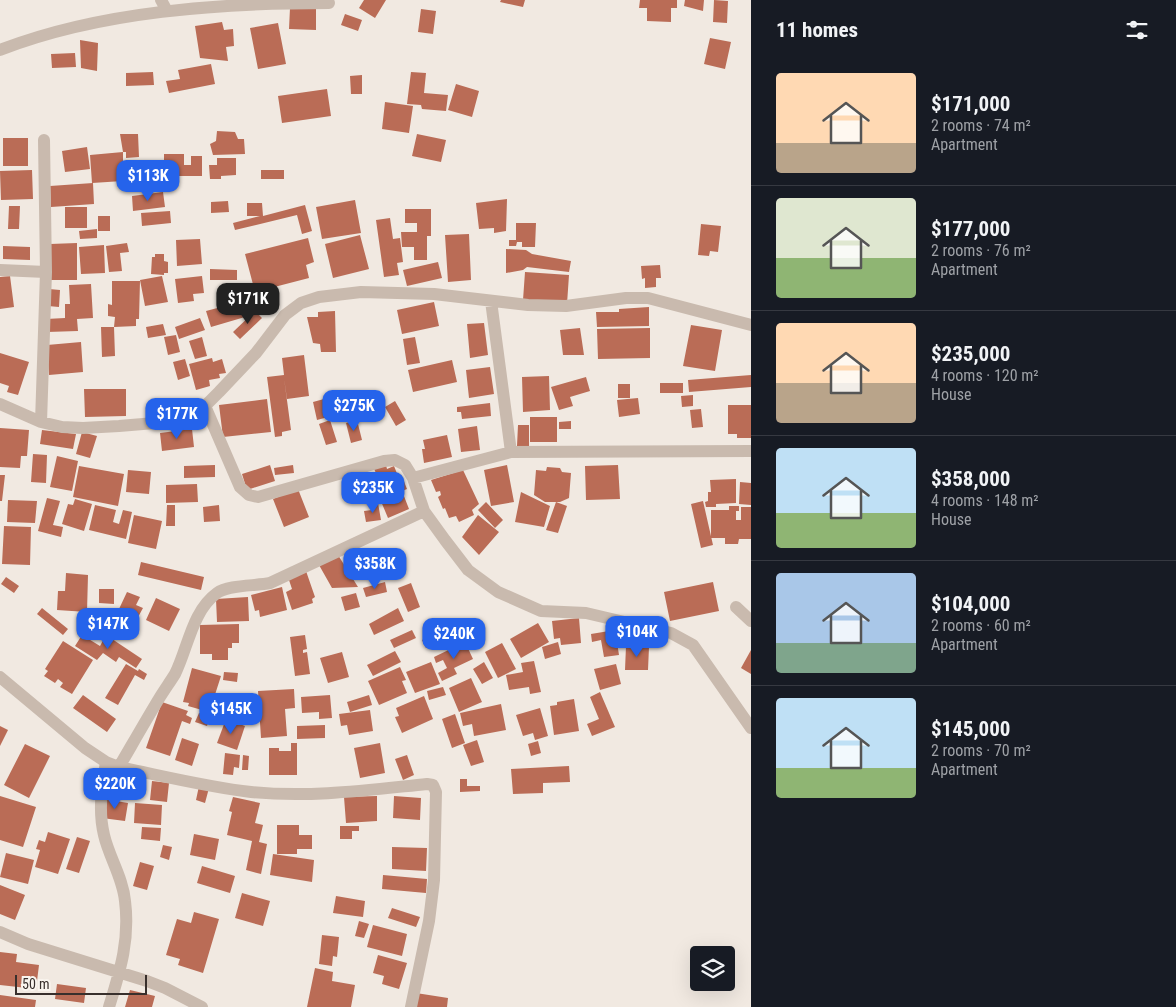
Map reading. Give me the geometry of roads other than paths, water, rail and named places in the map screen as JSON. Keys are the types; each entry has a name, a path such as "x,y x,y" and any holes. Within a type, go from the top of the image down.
{"street":[{"path":"161,0 168,12"},
{"path":"0,50 26,40 80,25 217,4 329,3"},
{"path":"41,422 46,272 44,140"},
{"path":"0,270 46,272"},
{"path":"0,404 41,422 83,428 167,422 187,418 205,406 256,353 285,315 301,303 319,297 361,292 434,294 528,305 566,306 626,298 648,298 751,325"},
{"path":"491,301 512,452"},
{"path":"205,406 240,487 249,495 258,498 384,461 395,460 405,465 413,478 424,511 468,570 498,592 541,611 586,613 670,633 693,645 751,728"},
{"path":"413,478 512,452 751,451"},
{"path":"119,767 174,674 192,627 208,601 217,593 222,590 270,583 424,511"},
{"path":"736,608 751,621"},
{"path":"2,683 86,748 106,762 119,767 214,787 251,792 323,795 427,784 433,786 436,792 434,880 429,920 411,1007"},
{"path":"106,762 100,802 104,835 123,892 127,917 126,948 109,1007"},
{"path":"0,932 28,944 147,981 181,1002 202,1007"}]}
